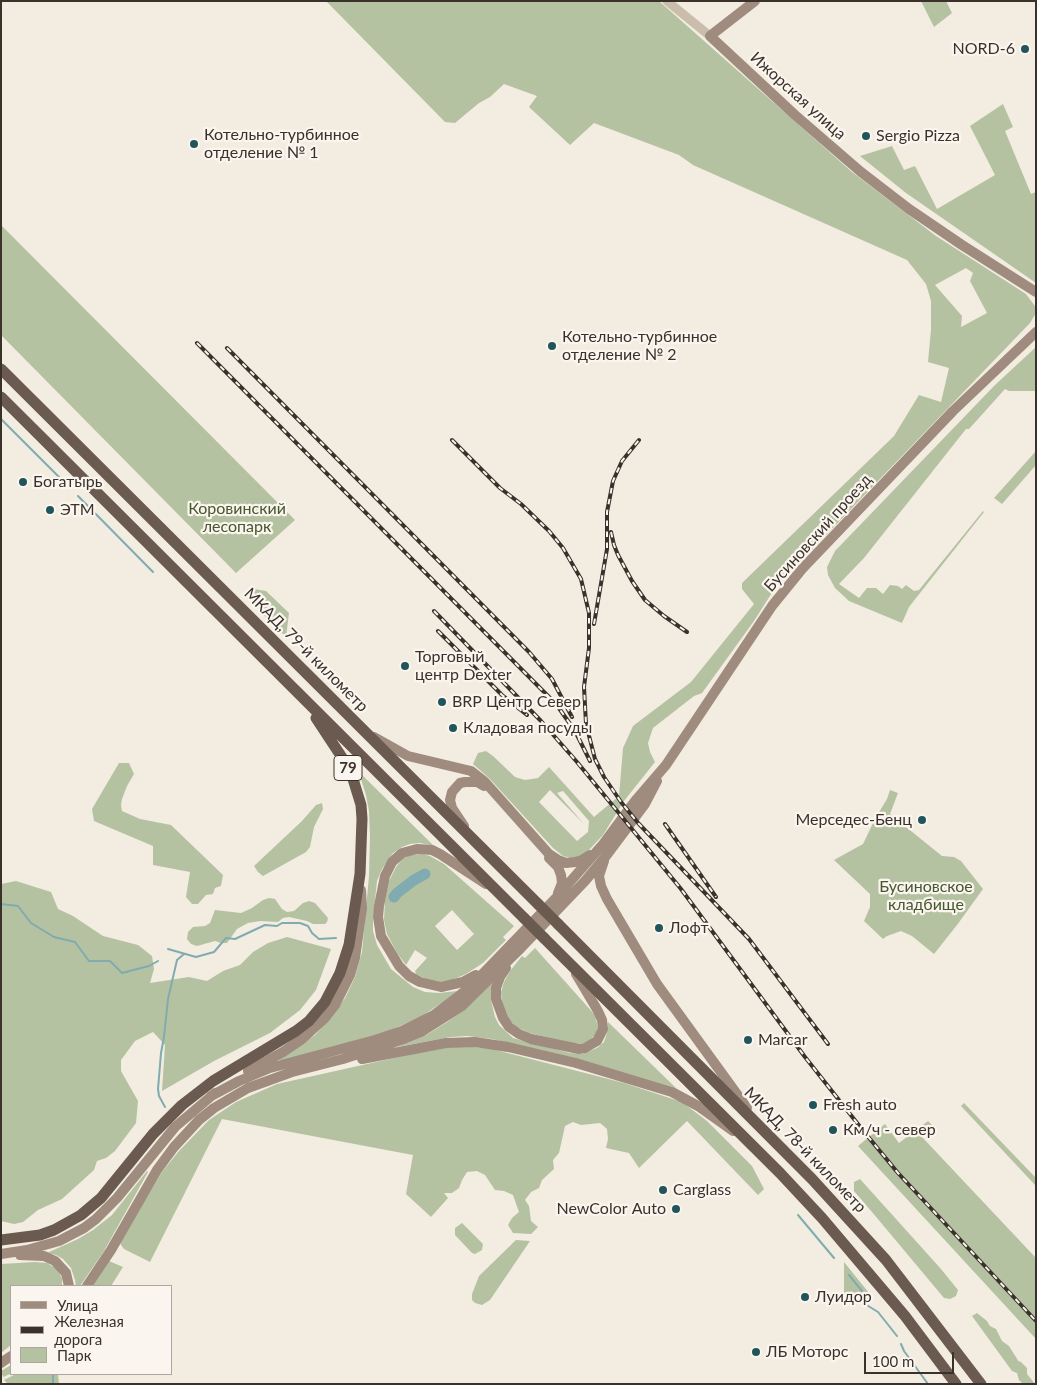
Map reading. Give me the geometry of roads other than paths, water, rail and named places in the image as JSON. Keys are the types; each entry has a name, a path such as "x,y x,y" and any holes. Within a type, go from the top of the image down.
{"highway":[{"name":"МКАД, 79-й километр","path":"1,369 588,954"},
{"path":"1,397 749,1142 810,1205 867,1270 955,1382"},
{"name":"79","path":"304,700 345,762 357,792 362,819 360,874"},
{"path":"1,1240 40,1235 54,1230 81,1215 101,1198 157,1129 182,1104 213,1081 280,1042 309,1020 325,1002 340,973 349,945 360,874"},
{"name":"МКАД, 78-й километр","path":"588,954 812,1179 886,1260 981,1384"}],"main road":[{"path":"710,36 755,1"},
{"name":"Ижорская улица","path":"710,36 794,114 861,172 917,214 1031,290"},
{"path":"1031,290 1036,301"},
{"path":"1021,346 1036,325"},
{"path":"1021,346 1036,332"},
{"name":"Бусиновский проезд","path":"666,765 772,606 802,569 954,411 1021,346"},
{"path":"367,733 408,756 470,771 484,782 549,854 558,860 566,863 582,860 604,843"},
{"path":"211,1096 239,1081 270,1068 375,1040 417,1024 450,1004 469,988 555,899 604,843 634,801 666,765"},
{"path":"88,1285 111,1250 157,1170 174,1147 199,1120 214,1108 248,1088 279,1076 388,1045 421,1032 462,1006 563,905 606,856 644,804 666,765"},
{"path":"470,836 452,808 450,800 455,788 460,783 471,781 484,786 558,867 562,883 555,899"},
{"path":"490,966 471,979 453,986 441,987 420,982 409,976 390,953 381,936 378,917 379,906 385,876 392,862 402,853 417,849 432,850 440,854 498,892"},
{"path":"606,856 600,876 600,886 606,899 657,984 760,1125"},
{"path":"1,1254 27,1250 59,1241 84,1228 118,1198 175,1127 223,1086 302,1039 325,1018 335,1005 356,958 362,908 360,874"},
{"path":"518,951 500,977 496,988 496,998 503,1018 509,1027 519,1034 579,1049 586,1048 598,1041 603,1028 598,1011 572,966"},
{"path":"321,1065 362,1059 446,1042 470,1041 491,1044 576,1063 672,1092 698,1106 749,1142"},
{"path":"1,1254 44,1256 55,1261 66,1272 69,1285"}],"street":[{"name":"Ижорская улица","path":"667,1 710,36"}],"waterway":[{"path":"1,419 59,477"},
{"path":"78,496 153,572"},
{"path":"394,897 414,880 425,874"},
{"path":"1,904 18,906 31,923 54,937 75,942 89,961 110,961 122,973 149,966 158,961"},
{"path":"168,949 196,957 214,952 226,938 235,939 265,925 277,926 282,923 300,923 308,926 319,939 336,938"},
{"path":"165,1107 159,1096 158,1089 161,1053 168,999 177,960 184,954"},
{"path":"798,1215 834,1258"},
{"path":"849,1275 862,1291"},
{"path":"865,1304 878,1312 897,1336"},
{"path":"901,1344 928,1384"},
{"path":"53,1375 53,1384"}],"railway":[{"path":"197,343 556,704 575,731 590,761"},
{"path":"227,348 529,652 552,679 572,717"},
{"path":"452,440 500,488 521,504 549,531 563,548 581,579 589,613 589,648 584,687 586,724 595,759 604,777 639,824 749,939 828,1044"},
{"path":"594,624 607,549 607,512 613,481 622,461 639,440"},
{"path":"611,532 618,555 645,600 687,632"},
{"path":"434,611 541,721 577,762 681,889 805,1057 865,1133 898,1173 1036,1321"},
{"path":"438,631 502,695 527,715"},
{"path":"665,824 716,897"}],"place":[{"name":"NORD-6","path":"1025,49"},
{"name":"Sergio Pizza","path":"866,136"},
{"name":"Котельно-турбинное отделение № 1","path":"194,144"},
{"name":"Котельно-турбинное отделение № 2","path":"552,346"},
{"name":"Богатырь","path":"23,482"},
{"name":"ЭТМ","path":"50,510"},
{"name":"Торговый центр Dexter","path":"405,666"},
{"name":"BRP Центр Север","path":"442,702"},
{"name":"Кладовая посуды","path":"453,728"},
{"name":"Мерседес-Бенц","path":"922,820"},
{"name":"Лофт","path":"659,928"},
{"name":"Marcar","path":"748,1040"},
{"name":"Fresh auto","path":"813,1105"},
{"name":"Км/ч - север","path":"833,1130"},
{"name":"Carglass","path":"663,1190"},
{"name":"NewColor Auto","path":"676,1209"},
{"name":"Луидор","path":"805,1297"},
{"name":"ЛБ Моторс","path":"756,1352"}],"park label":[{"name":"Коровинский лесопарк","path":"237,518"},
{"name":"Бусиновское кладбище","path":"926,896"}]}
